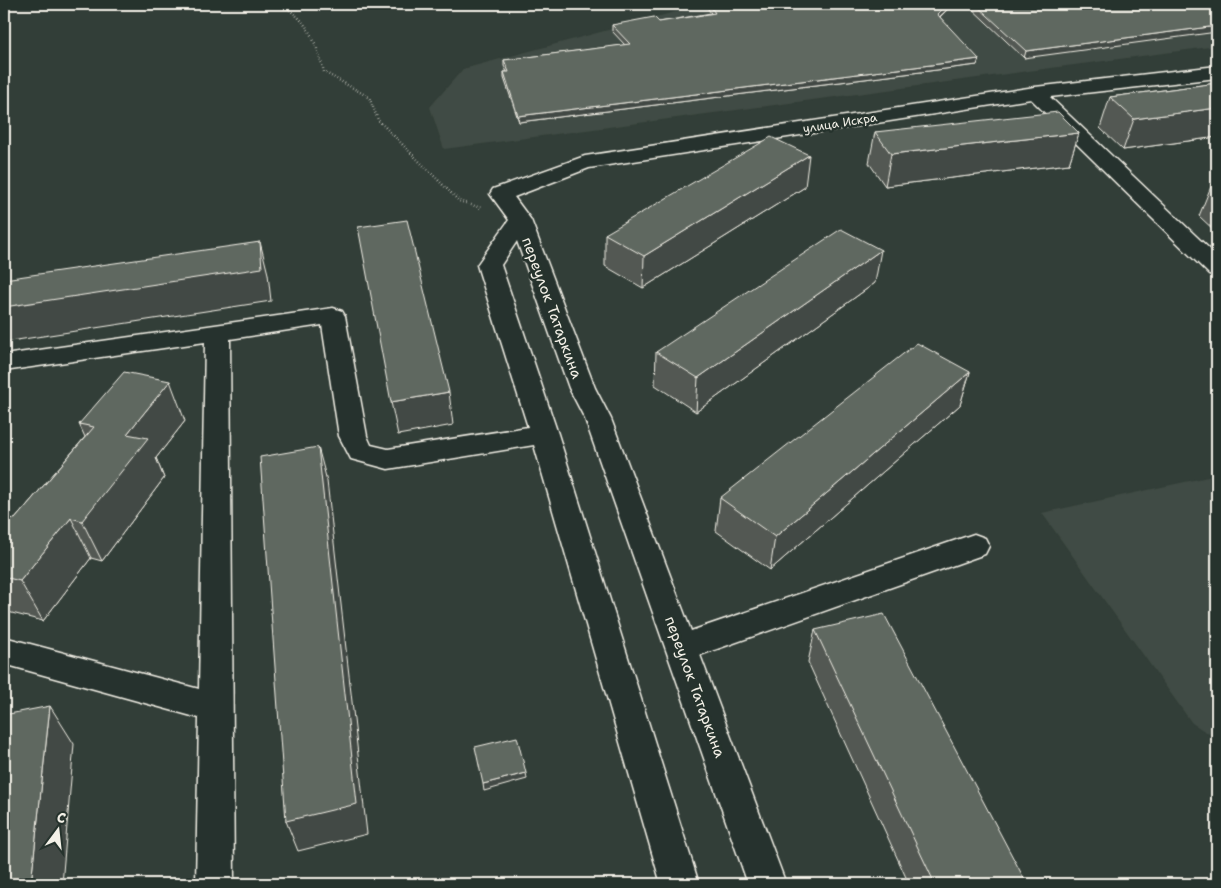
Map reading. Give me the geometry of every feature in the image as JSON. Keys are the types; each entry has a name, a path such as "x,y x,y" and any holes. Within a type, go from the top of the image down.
{"street":[{"name":"улица Искра","path":"520,220 501,194 585,162 1035,93 1217,72"},
{"path":"1035,93 1217,270"},
{"name":"переулок Татаркина","path":"520,220 489,265 544,434 680,884"},
{"name":"переулок Татаркина","path":"520,220 582,388 598,419 767,884"},
{"path":"4,363 333,316 353,436 361,452 388,459 544,434"},
{"path":"215,884 218,331"},
{"path":"681,648 974,546"},
{"path":"4,651 216,708"}],"path":[{"path":"279,4 289,8 305,21 312,31 324,72 369,98 378,120 459,201 520,220"}],"shaded area":[{"path":"755,4 1217,4 1217,46 444,149 430,107 463,69 675,12"},
{"path":"1217,475 1217,739 1192,723 1042,513"}],"building":[{"path":"709,4 948,4 937,14 979,59 518,116 504,72 509,72 504,60 630,44 612,25 654,17 659,22 715,13"},
{"path":"975,4 1217,4 1217,26 1026,51"},
{"path":"1217,83 1217,108 1134,119 1110,97"},
{"path":"1058,112 1079,133 891,154 875,132"},
{"path":"771,137 809,155 644,256 605,234"},
{"path":"407,220 449,392 391,402 358,227"},
{"path":"841,229 881,250 698,378 656,352"},
{"path":"260,242 262,268 4,307 4,279"},
{"path":"917,343 970,372 775,537 720,498"},
{"path":"124,372 170,381 127,434 148,438 82,521 71,518 20,581 4,577 4,517 15,519 94,427 79,424"},
{"path":"318,447 357,804 286,821 260,457"},
{"path":"884,614 1027,884 935,884 815,630"},
{"path":"50,706 31,884 4,884 4,715"},
{"path":"517,737 526,773 483,784 475,747"}]}
